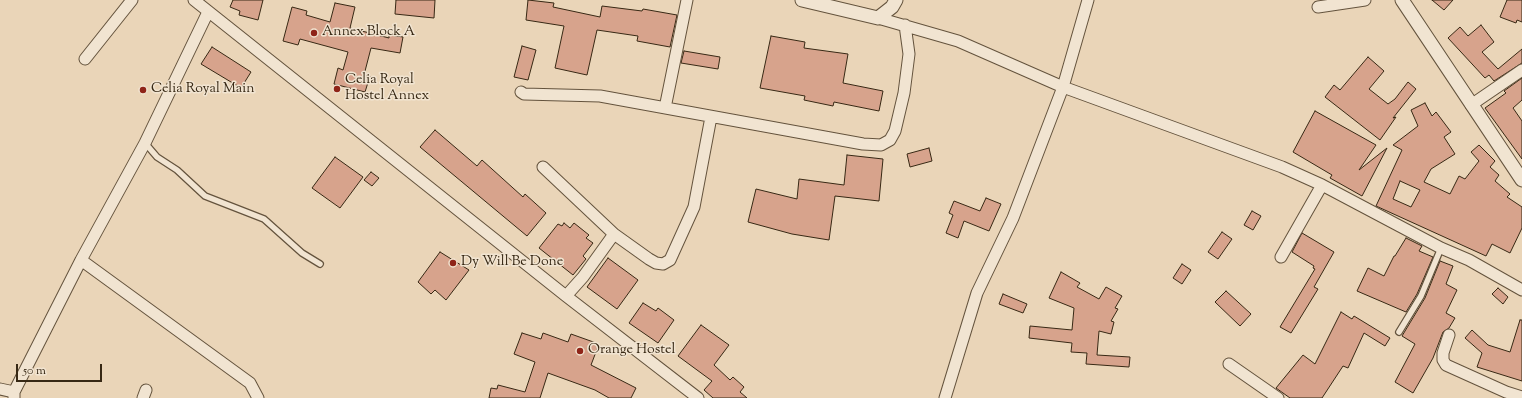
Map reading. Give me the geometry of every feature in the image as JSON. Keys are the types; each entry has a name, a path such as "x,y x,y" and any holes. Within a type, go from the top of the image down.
{"street":[{"path":"85,59 132,0"},
{"path":"194,0 566,296 696,397"},
{"path":"665,108 687,0"},
{"path":"802,0 905,25 958,41 1063,87 1282,167 1322,184 1441,248 1469,260 1522,290"},
{"path":"878,18 892,7 896,0"},
{"path":"945,398 976,293 1013,218 1063,87 1088,0"},
{"path":"1318,7 1365,0"},
{"path":"1402,0 1522,180"},
{"path":"0,389 14,395 81,260 145,143 208,12"},
{"path":"521,92 524,94 600,96 863,144 881,145 890,140 895,131 904,93 909,54 905,25"},
{"path":"1471,105 1522,70"},
{"path":"543,167 614,234 656,263 663,264 670,260 694,207 711,117"},
{"path":"1281,257 1322,184"},
{"path":"566,296 583,277 614,234"},
{"path":"81,260 250,383 258,398"},
{"path":"1450,335 1443,353 1443,360 1446,365 1506,392 1522,397"},
{"path":"1230,364 1278,398"}],"lane":[{"path":"145,143 157,157 177,170 205,196 264,219 302,253 320,264"},
{"path":"1399,332 1421,296 1441,248"}],"building":[{"path":"233,0 263,0 258,20 239,15 240,11 230,7"},
{"path":"396,0 435,0 434,18 395,14"},
{"path":"528,0 554,3 553,7 600,17 602,6 642,11 643,9 677,15 670,47 637,41 638,36 597,30 587,75 555,68 564,26 526,20"},
{"path":"1432,0 1453,0 1444,10"},
{"path":"1507,0 1522,0 1522,22 1517,20 1516,23 1500,17"},
{"path":"335,3 355,7 350,28 389,38 389,35 403,37 400,53 371,48 364,75 370,76 365,92 334,84 338,68 343,70 348,52 300,39 298,45 283,41 292,7 307,11 306,15 330,22"},
{"path":"1481,25 1494,42 1482,52 1498,69 1522,49 1522,63 1494,81 1489,75 1485,78 1448,38 1460,27 1468,36"},
{"path":"771,36 805,42 804,48 848,54 843,83 883,91 879,111 834,102 833,106 804,100 805,96 760,88"},
{"path":"522,46 536,50 528,80 514,77"},
{"path":"212,47 251,72 241,88 201,64"},
{"path":"684,51 720,57 718,69 681,63"},
{"path":"1368,57 1384,71 1369,89 1388,104 1395,99 1408,82 1416,89 1393,118 1396,117 1380,140 1325,97 1334,85 1340,90"},
{"path":"1522,78 1522,100 1513,108 1522,121 1522,159 1485,108 1506,93 1504,91"},
{"path":"1425,103 1432,116 1436,112 1451,132 1444,137 1455,154 1431,169 1424,182 1450,194 1459,176 1465,179 1479,161 1471,152 1479,145 1495,161 1490,167 1499,175 1495,181 1510,194 1507,197 1522,207 1522,228 1510,253 1492,244 1486,256 1376,206 1402,150 1393,145 1418,126 1411,110","holes":["1400,181 1420,190 1411,207 1393,199"]},
{"path":"1315,111 1376,145 1359,170 1387,148 1362,196 1330,178 1332,175 1293,152"},
{"path":"435,130 477,166 482,160 523,197 525,194 546,213 527,236 420,147"},
{"path":"929,148 932,161 910,167 907,154"},
{"path":"847,155 883,159 879,201 835,196 829,240 792,234 748,222 756,189 797,199 799,179 844,185"},
{"path":"335,157 363,177 340,208 312,188"},
{"path":"371,172 379,178 372,186 364,180"},
{"path":"986,198 1001,204 989,231 964,221 958,238 946,233 953,215 949,213 954,201 980,211"},
{"path":"1252,211 1261,216 1253,230 1244,225"},
{"path":"564,223 570,228 574,223 589,235 586,238 593,243 583,256 586,259 573,275 539,248 558,224 562,226"},
{"path":"1222,232 1232,239 1218,259 1208,252"},
{"path":"1302,233 1334,252 1314,287 1318,289 1291,333 1280,327 1315,269 1313,268 1314,266 1292,252"},
{"path":"1406,238 1422,246 1419,251 1433,257 1417,294 1406,312 1357,291 1368,268 1384,276 1394,256"},
{"path":"440,252 469,270 446,300 435,290 431,294 418,282"},
{"path":"608,258 638,280 617,309 587,287"},
{"path":"1440,261 1453,266 1446,284 1457,290 1446,313 1455,318 1449,328 1443,332 1433,358 1413,393 1395,382 1415,344 1402,336 1425,298"},
{"path":"1182,264 1191,270 1182,284 1173,278"},
{"path":"1061,272 1080,283 1077,287 1099,299 1106,287 1122,296 1115,308 1118,309 1111,321 1114,322 1111,334 1099,331 1097,355 1130,357 1129,367 1086,364 1087,353 1071,352 1072,343 1029,338 1030,326 1072,330 1074,308 1049,298"},
{"path":"1498,288 1508,297 1503,304 1492,294"},
{"path":"1226,291 1251,314 1240,326 1215,302"},
{"path":"1003,294 1027,304 1023,313 999,304"},
{"path":"643,303 656,311 658,308 674,320 658,343 629,323"},
{"path":"1341,312 1352,319 1354,316 1390,338 1385,346 1364,333 1348,368 1343,366 1322,398 1290,398 1276,388 1303,355 1315,364"},
{"path":"1520,320 1522,320 1522,381 1477,367 1482,353 1465,338 1472,330 1488,345 1510,352"},
{"path":"701,325 729,345 714,365 730,380 733,377 744,387 740,392 747,398 713,398 704,390 712,381 678,356"},
{"path":"522,333 541,339 543,333 568,342 571,334 599,344 591,365 636,388 631,398 609,398 595,390 548,373 540,398 489,398 491,388 497,389 498,385 525,392 535,362 514,354"}],"place":[{"name":"Annex Block A","path":"314,33"},
{"name":"Celia Royal Hostel Annex","path":"337,89"},
{"name":"Celia Royal Main","path":"143,90"},
{"name":"Dy Will Be Done","path":"453,263"},
{"name":"Orange Hostel","path":"580,351"}]}
